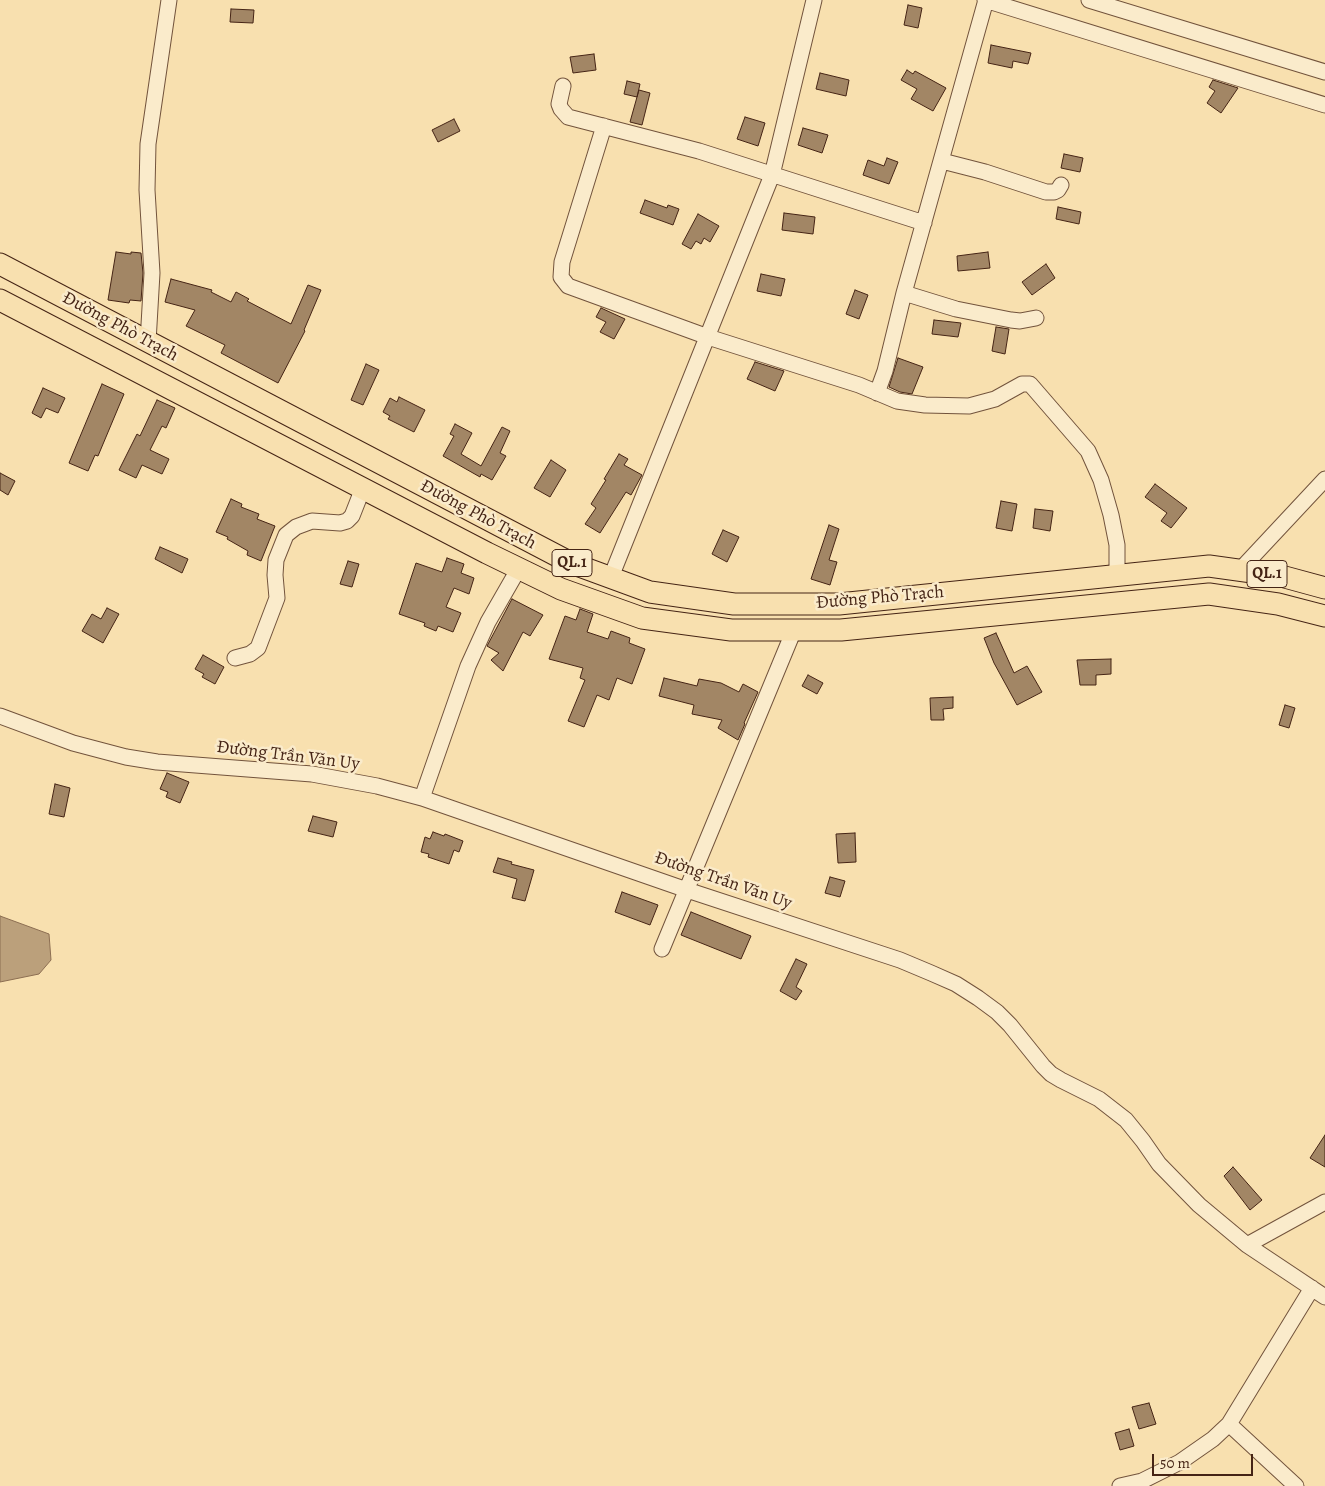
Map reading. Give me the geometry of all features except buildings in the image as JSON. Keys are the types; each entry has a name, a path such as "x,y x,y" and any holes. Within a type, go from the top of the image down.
{"highway":[{"name":"Đường Phò Trạch","path":"0,264 570,563 650,592 734,604 839,604 1209,566 1240,570"},
{"name":"Đường Phò Trạch","path":"0,300 519,568 562,589 642,618 731,630 841,630 1209,594 1278,604 1325,616"},
{"name":"QL.1","path":"1240,570 1281,576 1325,588"}],"street":[{"path":"148,342 152,273 147,190 148,144 169,0"},
{"path":"611,577 772,175 814,0"},
{"path":"877,393 885,371 904,293 985,0 1325,105"},
{"path":"1089,0 1325,72"},
{"path":"562,86 559,104 563,114 568,117 698,151 924,223"},
{"path":"604,126 562,262 561,277 568,286 708,337 859,384 897,401 925,405 969,406 995,399 1022,384 1030,384 1088,451 1101,480 1111,515 1117,545 1117,576"},
{"path":"942,161 1046,192 1058,190 1061,184"},
{"path":"904,293 956,309 992,316 1020,321 1036,318"},
{"path":"1240,570 1325,479"},
{"path":"234,658 250,654 258,648 277,598 276,560 286,535 296,527 312,521 340,524 347,522 352,516 363,488"},
{"path":"422,798 468,666 488,622 519,568"},
{"path":"662,949 794,630"},
{"name":"Đường Trần Văn Uy","path":"0,716 73,743 126,758 312,774 377,786 422,798 687,890 900,960 956,984 997,1012 1051,1074 1100,1099 1118,1112 1134,1129 1159,1164 1199,1205 1247,1245 1325,1297"},
{"path":"1247,1245 1325,1202"},
{"path":"1120,1486 1142,1481 1180,1462 1229,1424 1312,1288"},
{"path":"1229,1424 1296,1486"}],"shaded area":[{"path":"0,916 49,934 51,960 39,974 0,982"}]}
